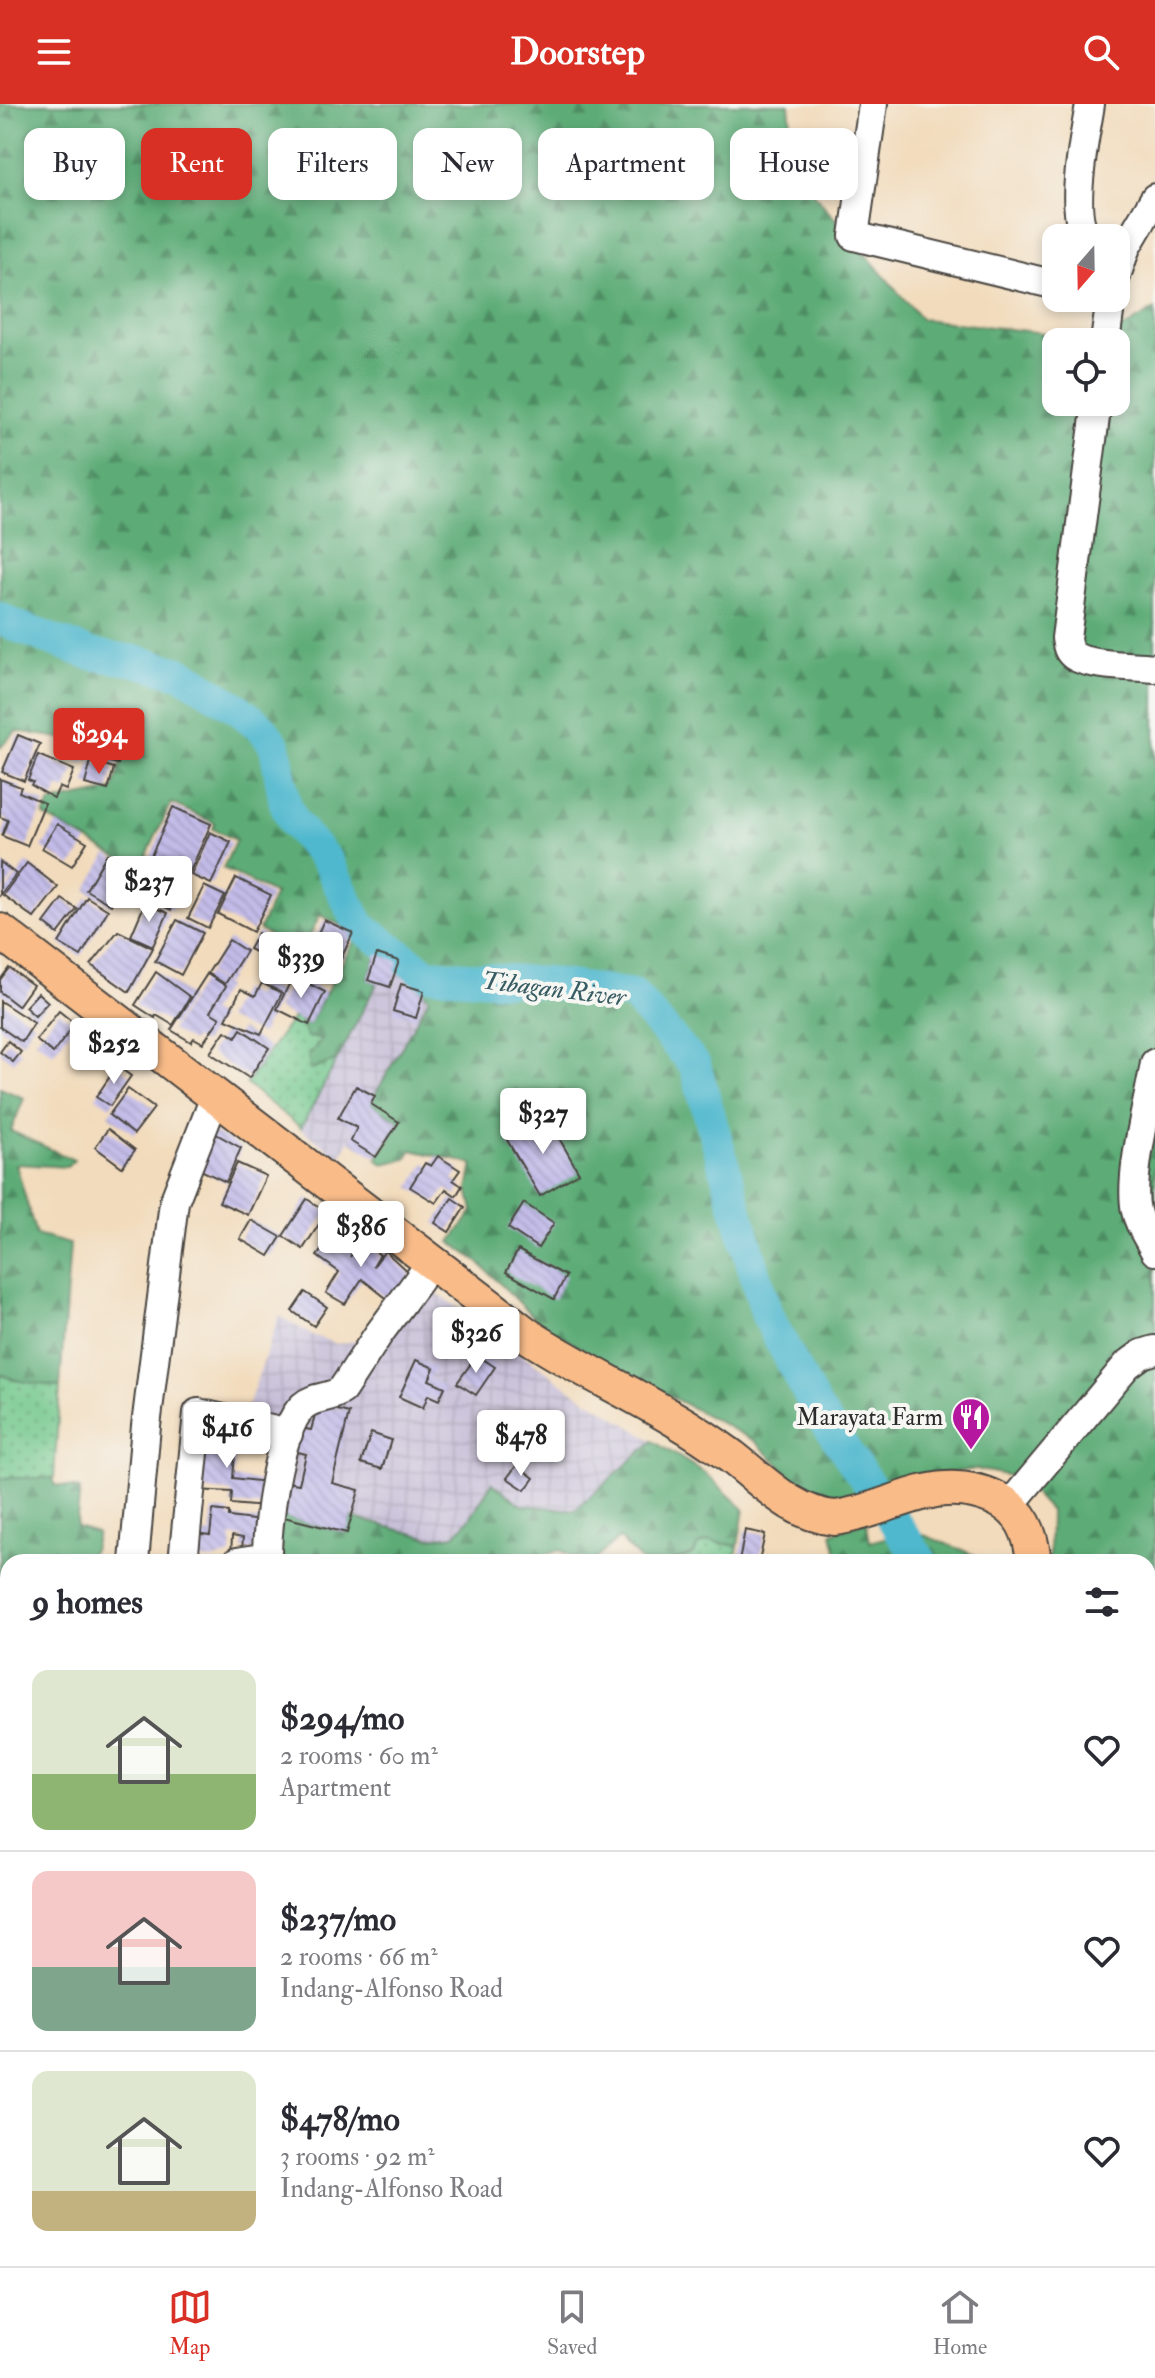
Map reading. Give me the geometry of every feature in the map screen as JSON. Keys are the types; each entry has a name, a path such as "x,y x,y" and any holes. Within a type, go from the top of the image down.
{"main road":[{"path":"0,931 431,1263 548,1349 696,1432 797,1506 830,1518 860,1523 935,1501 950,1487 966,1488 989,1495 1009,1506 1026,1524 1033,1552"},
{"path":"935,1501 986,1512 1023,1529 1033,1552"}],"street":[{"path":"873,104 854,236 1042,282"},
{"path":"1080,224 1078,199 1090,104"},
{"path":"1130,234 1155,198"},
{"path":"1095,416 1066,638 1068,649 1074,657 1086,660 1155,668"},
{"path":"1155,1063 1134,1186 1139,1220 1155,1251"},
{"path":"135,1554 146,1426 174,1202 215,1097"},
{"path":"268,1554 272,1502 295,1416 306,1404 334,1396 342,1390 431,1263"},
{"path":"1009,1506 1127,1365 1142,1354 1155,1350"},
{"path":"184,1554 198,1413 288,1434"}],"shaded area":[{"path":"392,949 430,997 340,1158 301,1129 377,983 368,980 377,954"},
{"path":"412,1275 566,1386 653,1441 575,1510 522,1505 492,1483 455,1535 430,1538 352,1516 347,1533 276,1515 296,1428 244,1417 279,1316 312,1335 337,1344 359,1340"}],"green space":[{"path":"0,104 789,104 791,128 730,128 730,200 819,200 921,319 1042,333 1042,416 1130,416 1130,328 1124,328 1155,309 1155,1554 1049,1554 1050,1511 1020,1478 976,1469 926,1476 846,1501 837,1499 834,1494 796,1481 755,1441 592,1355 540,1323 478,1262 451,1242 473,1211 468,1189 473,1164 411,1150 407,1159 383,1164 377,1159 400,1121 370,1104 429,998 392,950 377,954 368,979 377,983 337,1060 311,1070 308,1056 322,1039 307,1037 301,1021 309,1024 358,934 320,915 302,952 259,930 275,894 223,868 236,840 213,829 215,823 171,803 140,870 44,816 50,803 113,790 129,737 97,729 85,742 16,731 0,748"},
{"path":"293,1017 301,1021 303,1028 323,1038 311,1070 337,1060 301,1128 246,1084"},
{"path":"0,1088 24,1098 11,1131 74,1160 67,1167 16,1164 36,1235 70,1244 60,1387 15,1380 0,1374"},
{"path":"0,1374 15,1380 60,1387 54,1478 0,1478"},
{"path":"653,1441 705,1473 744,1509 738,1546 709,1541 698,1545 694,1554 634,1554 619,1538 601,1554 567,1554 560,1550 547,1554 276,1554 276,1515 347,1533 351,1517 430,1538 455,1535 492,1483 522,1505 575,1510"},
{"path":"0,1478 54,1478 54,1485 80,1489 76,1527 97,1533 90,1554 0,1554"},
{"path":"866,1521 870,1542 902,1533 909,1543 924,1535 972,1554 837,1554 832,1533"},
{"path":"709,1541 738,1546 736,1554 694,1554 698,1544"}],"building":[{"path":"98,733 124,739 118,764 92,758"},
{"path":"18,735 40,744 24,781 2,772"},
{"path":"70,742 89,748 84,762 65,755"},
{"path":"38,755 74,770 66,790 59,787 54,798 31,785 33,782 28,780"},
{"path":"91,761 114,768 108,790 85,784"},
{"path":"0,779 21,787 19,792 45,803 27,846 2,836 8,820 0,817"},
{"path":"173,807 211,824 188,876 150,858"},
{"path":"57,824 87,842 72,866 42,848"},
{"path":"210,832 231,842 211,884 191,875"},
{"path":"107,854 133,870 111,905 86,890"},
{"path":"0,862 16,874 0,895"},
{"path":"27,863 58,887 34,918 3,895"},
{"path":"167,869 186,878 171,910 152,901"},
{"path":"236,878 271,895 253,932 218,914"},
{"path":"204,886 225,896 208,928 188,918"},
{"path":"87,897 108,910 81,956 59,943"},
{"path":"62,899 77,909 58,934 44,923"},
{"path":"145,903 168,913 153,946 131,936"},
{"path":"177,920 203,933 181,975 155,961"},
{"path":"324,920 353,933 341,959 312,946"},
{"path":"118,931 153,948 129,992 91,965"},
{"path":"258,933 281,946 273,961 249,949"},
{"path":"229,940 246,951 225,984 208,973"},
{"path":"377,954 399,961 390,987 368,980"},
{"path":"9,968 33,985 18,1006 0,992 0,980"},
{"path":"156,972 190,997 173,1025 135,1005"},
{"path":"207,974 226,986 210,1012 220,1018 203,1043 194,1038 191,1042 171,1030"},
{"path":"293,976 325,992 309,1025 277,1009"},
{"path":"262,983 282,993 261,1034 226,1019 241,989 255,996"},
{"path":"401,984 424,991 416,1018 393,1011"},
{"path":"38,993 48,1002 35,1016 25,1007"},
{"path":"0,1001 34,1023 22,1042 0,1027"},
{"path":"59,1011 75,1024 53,1053 36,1040"},
{"path":"241,1029 269,1048 249,1078 210,1053 225,1031 236,1037"},
{"path":"8,1041 21,1052 13,1062 0,1052"},
{"path":"117,1066 131,1076 110,1106 96,1097"},
{"path":"356,1086 375,1096 371,1104 399,1122 376,1157 350,1141 357,1128 338,1118"},
{"path":"128,1089 154,1108 134,1134 109,1115"},
{"path":"547,1117 579,1173 540,1196 507,1140"},
{"path":"108,1129 135,1150 122,1167 95,1147"},
{"path":"209,1130 241,1148 226,1182 194,1167"},
{"path":"438,1156 460,1170 453,1180 462,1186 456,1196 446,1189 436,1203 410,1187 425,1163 431,1166"},
{"path":"237,1163 266,1176 248,1215 219,1202"},
{"path":"452,1198 465,1207 449,1232 435,1223"},
{"path":"307,1199 327,1212 303,1249 283,1236"},
{"path":"524,1203 554,1223 538,1248 508,1228"},
{"path":"251,1220 281,1237 269,1256 240,1239"},
{"path":"334,1233 355,1248 350,1257 362,1241 380,1255 373,1267 385,1251 411,1275 390,1301 362,1279 345,1304 326,1293 339,1272 317,1256"},
{"path":"518,1250 566,1276 554,1299 506,1272"},
{"path":"305,1292 327,1307 314,1326 292,1311"},
{"path":"477,1355 495,1367 476,1395 457,1383"},
{"path":"416,1360 434,1368 429,1380 445,1387 439,1400 428,1395 423,1408 399,1397"},
{"path":"318,1405 349,1413 332,1483 359,1490 347,1533 276,1515 281,1481 299,1484 306,1454 290,1450 296,1427 311,1430"},
{"path":"211,1422 237,1433 233,1478 267,1482 265,1507 231,1504 232,1492 195,1490"},
{"path":"371,1433 391,1440 382,1469 361,1463"},
{"path":"517,1465 534,1478 525,1490 507,1478"},
{"path":"213,1510 229,1512 229,1517 262,1521 254,1550 242,1549 243,1538 232,1536 231,1554 193,1554 195,1533 210,1535"},
{"path":"745,1530 765,1534 761,1554 740,1554"}],"waterway":[{"name":"Tibagan River","path":"0,618 90,654 136,661 183,674 237,708 262,728 275,746 285,803 294,823 327,861 360,926 427,974 547,983 633,995 695,1065 767,1315 815,1406 917,1554"}],"place":[{"name":"Marayata Farm","path":"971,1451"}]}
